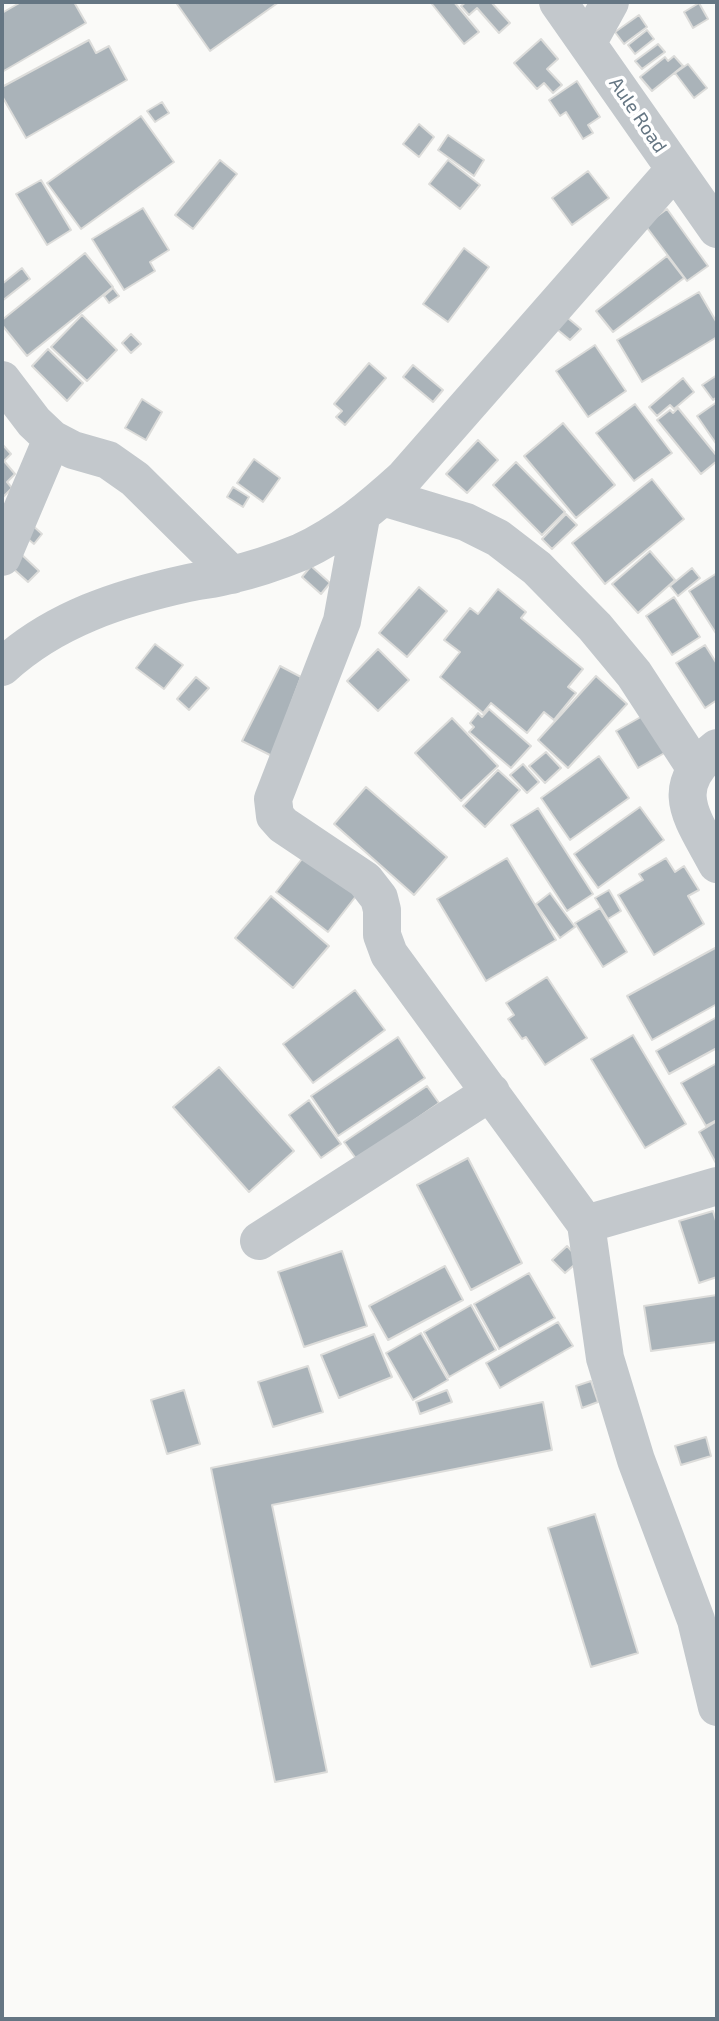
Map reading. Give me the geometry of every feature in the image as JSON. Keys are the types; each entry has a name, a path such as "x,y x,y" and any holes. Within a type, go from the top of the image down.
{"street":[{"name":"Aule Road","path":"558,2 717,229"},
{"path":"588,43 610,2"},
{"path":"2,667 52,630 94,609 191,582 232,575 302,551 372,507 413,467 675,169"},
{"path":"2,380 34,422 52,439 73,450 108,460 135,479 232,575"},
{"path":"2,557 52,439"},
{"path":"372,507 466,522 498,538 537,568 595,627 706,759 688,784 686,797 692,816 717,864"},
{"path":"372,507 342,621 273,799 275,816 284,825 365,880 379,898 382,935 389,954 586,1224 605,1358 636,1460 696,1620 717,1707"},
{"path":"259,1241 491,1092"},
{"path":"586,1224 717,1186"}],"building":[{"path":"21,2 74,2 86,23 2,72 2,13"},
{"path":"279,2 210,51 177,4"},
{"path":"454,2 479,32 464,44 432,4"},
{"path":"466,2 491,2 510,23 499,33 477,8 469,15 461,6"},
{"path":"699,3 708,19 693,28 684,12"},
{"path":"639,15 647,27 624,44 615,32"},
{"path":"647,30 654,39 635,54 628,45"},
{"path":"541,39 558,59 547,69 562,85 553,93 544,83 537,89 514,63"},
{"path":"89,40 96,53 109,46 127,80 26,138 2,96 2,87"},
{"path":"658,44 665,52 642,69 635,61"},
{"path":"674,56 683,66 652,91 640,77 665,57 668,61"},
{"path":"688,64 707,88 694,98 675,73"},
{"path":"577,81 600,117 588,125 593,133 583,139 566,112 560,116 549,100"},
{"path":"162,102 169,113 155,122 147,111"},
{"path":"141,116 174,162 81,229 47,183"},
{"path":"419,124 434,137 419,157 403,144"},
{"path":"448,135 484,160 474,176 438,150"},
{"path":"220,160 237,174 193,229 175,215"},
{"path":"448,160 480,185 460,209 429,184"},
{"path":"588,171 609,198 572,225 552,198"},
{"path":"41,180 71,230 47,245 16,194"},
{"path":"143,208 169,250 150,262 155,271 124,290 92,239"},
{"path":"667,209 708,266 687,281 645,225"},
{"path":"464,248 489,267 448,322 423,304"},
{"path":"85,253 113,287 27,356 2,325 2,320"},
{"path":"667,256 684,278 613,332 596,311"},
{"path":"22,268 30,279 2,301 2,284"},
{"path":"113,288 119,296 109,303 104,296"},
{"path":"699,292 717,323 717,337 642,382 617,340"},
{"path":"563,314 581,329 570,340 553,326"},
{"path":"82,315 117,350 87,381 51,347"},
{"path":"131,334 141,344 131,353 122,343"},
{"path":"595,345 626,391 588,417 556,371"},
{"path":"48,349 83,383 67,401 32,366"},
{"path":"369,363 386,378 345,425 336,417 342,411 334,404"},
{"path":"413,365 443,390 433,402 403,377"},
{"path":"717,375 717,397 713,400 702,385"},
{"path":"683,378 694,392 674,409 670,405 657,416 649,407"},
{"path":"142,399 162,412 146,440 125,428"},
{"path":"717,402 717,445 697,416"},
{"path":"635,404 672,453 634,481 596,433"},
{"path":"678,408 717,456 717,461 701,474 657,420 670,410 673,413"},
{"path":"563,423 615,485 576,518 524,456"},
{"path":"478,440 498,460 467,493 446,474"},
{"path":"2,444 11,454 4,461 15,474 7,482 12,488 2,498"},
{"path":"254,459 280,478 263,502 237,483"},
{"path":"516,462 565,512 542,535 493,485"},
{"path":"652,479 684,519 605,584 572,543"},
{"path":"233,487 249,497 243,507 227,497"},
{"path":"566,514 577,525 552,549 542,539"},
{"path":"31,524 42,534 34,544 22,534"},
{"path":"650,551 675,580 638,613 612,584"},
{"path":"20,553 39,571 28,582 9,565"},
{"path":"311,566 330,583 321,594 302,577"},
{"path":"692,568 700,578 678,596 670,586"},
{"path":"717,573 717,635 689,591"},
{"path":"419,587 447,611 407,657 379,633"},
{"path":"498,589 526,612 521,618 583,669 568,687 576,693 554,720 544,712 527,733 491,703 483,713 440,677 460,652 444,640 470,608 478,614"},
{"path":"674,597 700,637 672,655 646,616"},
{"path":"155,644 183,665 164,689 136,668"},
{"path":"705,645 717,664 717,700 705,708 676,663"},
{"path":"378,649 409,680 378,711 347,681"},
{"path":"280,666 301,677 272,756 242,741"},
{"path":"596,676 627,704 568,768 538,740"},
{"path":"196,677 209,688 189,710 177,699"},
{"path":"489,709 531,746 511,768 469,732 474,727 470,723 478,713 482,717"},
{"path":"646,714 668,751 638,768 616,731"},
{"path":"452,718 498,766 461,801 415,753"},
{"path":"546,752 561,768 545,783 529,766"},
{"path":"599,756 629,798 570,840 541,798"},
{"path":"523,764 539,782 527,793 510,775"},
{"path":"498,770 520,790 485,827 463,806"},
{"path":"366,787 447,857 414,895 334,824"},
{"path":"640,807 664,840 598,888 574,854"},
{"path":"538,808 593,894 567,911 511,825"},
{"path":"309,850 360,891 328,932 276,892"},
{"path":"507,858 556,940 486,981 437,899"},
{"path":"666,858 675,872 684,866 699,890 688,896 704,924 654,955 618,895 643,880 639,874"},
{"path":"609,890 621,911 608,919 595,898"},
{"path":"550,893 575,927 560,938 536,904"},
{"path":"271,896 329,946 293,988 235,938"},
{"path":"600,908 627,952 603,967 575,923"},
{"path":"717,947 717,1004 652,1040 627,996"},
{"path":"547,977 587,1038 545,1065 526,1037 522,1039 508,1019 514,1015 506,1003"},
{"path":"355,990 385,1030 313,1083 283,1044"},
{"path":"717,1017 717,1048 669,1074 656,1051"},
{"path":"633,1035 686,1124 645,1148 591,1059"},
{"path":"398,1037 425,1078 338,1136 311,1096"},
{"path":"717,1063 717,1120 706,1126 681,1083"},
{"path":"219,1067 294,1151 249,1192 173,1107"},
{"path":"427,1086 439,1103 357,1160 344,1142"},
{"path":"309,1100 341,1144 321,1158 289,1115"},
{"path":"717,1121 717,1165 699,1132"},
{"path":"468,1158 522,1263 471,1290 417,1185"},
{"path":"713,1211 717,1224 717,1277 699,1283 679,1221"},
{"path":"567,1246 580,1260 565,1273 552,1260"},
{"path":"342,1251 367,1326 304,1347 278,1272"},
{"path":"445,1266 463,1300 388,1340 369,1306"},
{"path":"529,1273 555,1318 499,1349 474,1304"},
{"path":"717,1295 717,1342 651,1351 644,1306"},
{"path":"471,1305 496,1350 449,1377 424,1332"},
{"path":"558,1322 573,1346 500,1388 486,1363"},
{"path":"421,1333 448,1380 413,1400 386,1353"},
{"path":"374,1334 392,1377 339,1398 321,1355"},
{"path":"308,1366 323,1412 273,1427 258,1382"},
{"path":"591,1381 598,1402 582,1408 576,1386"},
{"path":"184,1390 200,1444 167,1454 151,1400"},
{"path":"447,1390 452,1402 420,1414 416,1402"},
{"path":"543,1402 552,1450 272,1505 327,1772 275,1782 211,1468"},
{"path":"706,1437 711,1456 681,1465 675,1446"},
{"path":"595,1514 638,1653 591,1667 548,1528"}]}
